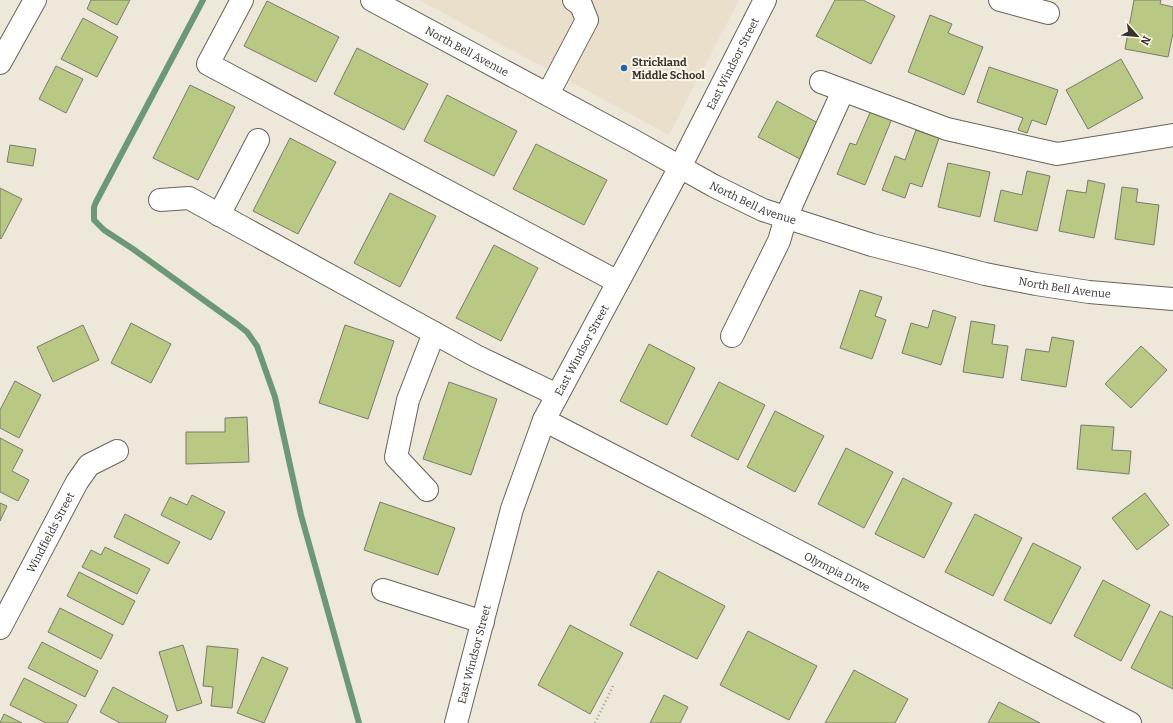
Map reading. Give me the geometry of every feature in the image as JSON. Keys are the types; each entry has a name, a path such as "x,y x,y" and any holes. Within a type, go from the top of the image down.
{"street":[{"path":"0,63 35,0"},
{"path":"242,0 208,64 618,282"},
{"name":"North Bell Avenue","path":"372,0 548,94 714,186 763,210 872,245 985,274 1089,292 1173,299"},
{"path":"548,94 587,20 581,5 574,0"},
{"name":"East Windsor Street","path":"456,723 512,509 544,420 680,167 765,0"},
{"path":"1000,0 1048,13"},
{"path":"821,82 947,129 1057,154 1173,135"},
{"path":"732,336 779,241 786,217 843,91"},
{"path":"219,215 258,140"},
{"path":"160,200 189,198 476,356 557,395"},
{"path":"427,490 396,457 408,400 434,333"},
{"name":"Olympia Drive","path":"544,420 1117,720"},
{"name":"Windfields Street","path":"0,628 77,482 89,465 117,451"},
{"path":"384,590 482,622"}],"path":[{"path":"595,723 614,684"}],"shaded area":[{"name":"Strickland Middle School","path":"419,0 739,0 669,135"}],"building":[{"path":"91,0 130,0 117,25 87,9"},
{"path":"835,0 863,0 895,16 871,64 816,36"},
{"path":"1134,0 1161,0 1160,4 1173,7 1173,33 1168,57 1125,49"},
{"path":"267,1 339,37 316,82 244,46"},
{"path":"930,15 952,24 948,33 983,47 964,95 908,72"},
{"path":"83,18 118,37 97,77 61,59"},
{"path":"357,48 428,84 404,130 334,94"},
{"path":"1121,59 1143,98 1088,129 1066,90"},
{"path":"56,66 83,79 66,113 39,99"},
{"path":"989,67 1058,90 1046,125 1032,120 1027,133 1018,130 1023,118 977,102"},
{"path":"190,85 235,107 198,180 153,158"},
{"path":"447,95 517,131 494,176 424,141"},
{"path":"777,101 818,123 800,159 758,137"},
{"path":"872,108 893,116 865,185 837,174 850,143 856,145"},
{"path":"916,130 939,138 922,187 910,183 905,198 882,190 895,156 905,160"},
{"path":"290,138 336,162 298,234 253,211"},
{"path":"536,144 607,180 584,225 513,189"},
{"path":"10,145 36,149 33,166 7,162"},
{"path":"948,163 990,172 980,217 938,207"},
{"path":"1027,171 1050,176 1037,231 994,221 1001,190 1022,195"},
{"path":"1088,180 1105,184 1094,238 1059,231 1067,190 1086,193"},
{"path":"1122,187 1138,189 1136,202 1159,205 1154,245 1115,239"},
{"path":"0,188 22,199 1,239 0,238"},
{"path":"390,193 436,216 400,287 354,263"},
{"path":"494,245 538,268 501,341 456,318"},
{"path":"860,290 882,297 875,316 886,320 872,359 840,348"},
{"path":"933,310 956,317 941,365 902,353 911,323 928,328"},
{"path":"971,321 995,325 992,344 1008,346 1003,378 963,372"},
{"path":"131,323 171,344 151,383 111,363"},
{"path":"83,325 99,360 53,382 37,347"},
{"path":"345,325 394,341 368,419 319,403"},
{"path":"1052,337 1074,341 1066,387 1021,380 1026,349 1049,352"},
{"path":"649,344 695,368 667,425 620,401"},
{"path":"1141,346 1167,370 1131,408 1105,384"},
{"path":"15,381 41,395 19,438 0,428 0,410"},
{"path":"449,382 497,399 471,475 423,459"},
{"path":"719,382 765,405 738,460 691,436"},
{"path":"775,411 824,436 795,492 747,467"},
{"path":"247,417 249,462 186,464 186,432 225,432 225,418"},
{"path":"1081,425 1114,427 1112,450 1131,451 1129,474 1077,469"},
{"path":"0,438 23,450 12,471 29,480 18,501 0,492"},
{"path":"846,448 893,472 864,528 818,504"},
{"path":"903,478 952,503 924,558 875,534"},
{"path":"1145,493 1169,525 1137,550 1112,518"},
{"path":"192,495 225,512 211,540 161,515 170,497 187,505"},
{"path":"380,502 455,528 438,575 364,550"},
{"path":"0,503 7,506 0,521"},
{"path":"125,514 180,542 168,564 114,537"},
{"path":"975,514 1022,538 993,596 945,572"},
{"path":"1033,543 1081,567 1051,624 1004,600"},
{"path":"105,547 150,569 137,594 82,567 91,550 101,555"},
{"path":"658,571 725,606 697,659 630,625"},
{"path":"79,572 135,601 123,625 67,596"},
{"path":"1103,580 1150,605 1121,661 1074,636"},
{"path":"60,608 113,635 101,659 48,632"},
{"path":"1160,611 1173,617 1173,689 1131,668"},
{"path":"570,625 623,653 590,714 538,685"},
{"path":"748,631 817,666 789,720 720,685"},
{"path":"42,642 98,671 85,697 28,668"},
{"path":"183,645 202,703 177,711 159,652"},
{"path":"207,646 238,649 232,708 211,706 213,687 203,686"},
{"path":"262,657 288,668 264,723 237,713"},
{"path":"854,670 908,699 895,723 825,723"},
{"path":"24,678 77,705 67,723 46,723 10,705"},
{"path":"113,687 168,716 165,723 120,723 100,712"},
{"path":"664,695 688,707 680,723 650,723"},
{"path":"999,702 1040,723 988,723"},
{"path":"4,714 22,723 0,723"}],"waterway":[{"path":"203,0 96,202 94,207 94,220 104,230 133,249 237,324 247,332 257,346 275,397 301,515 359,723"}],"place":[{"name":"Strickland Middle School","path":"624,68"}]}
